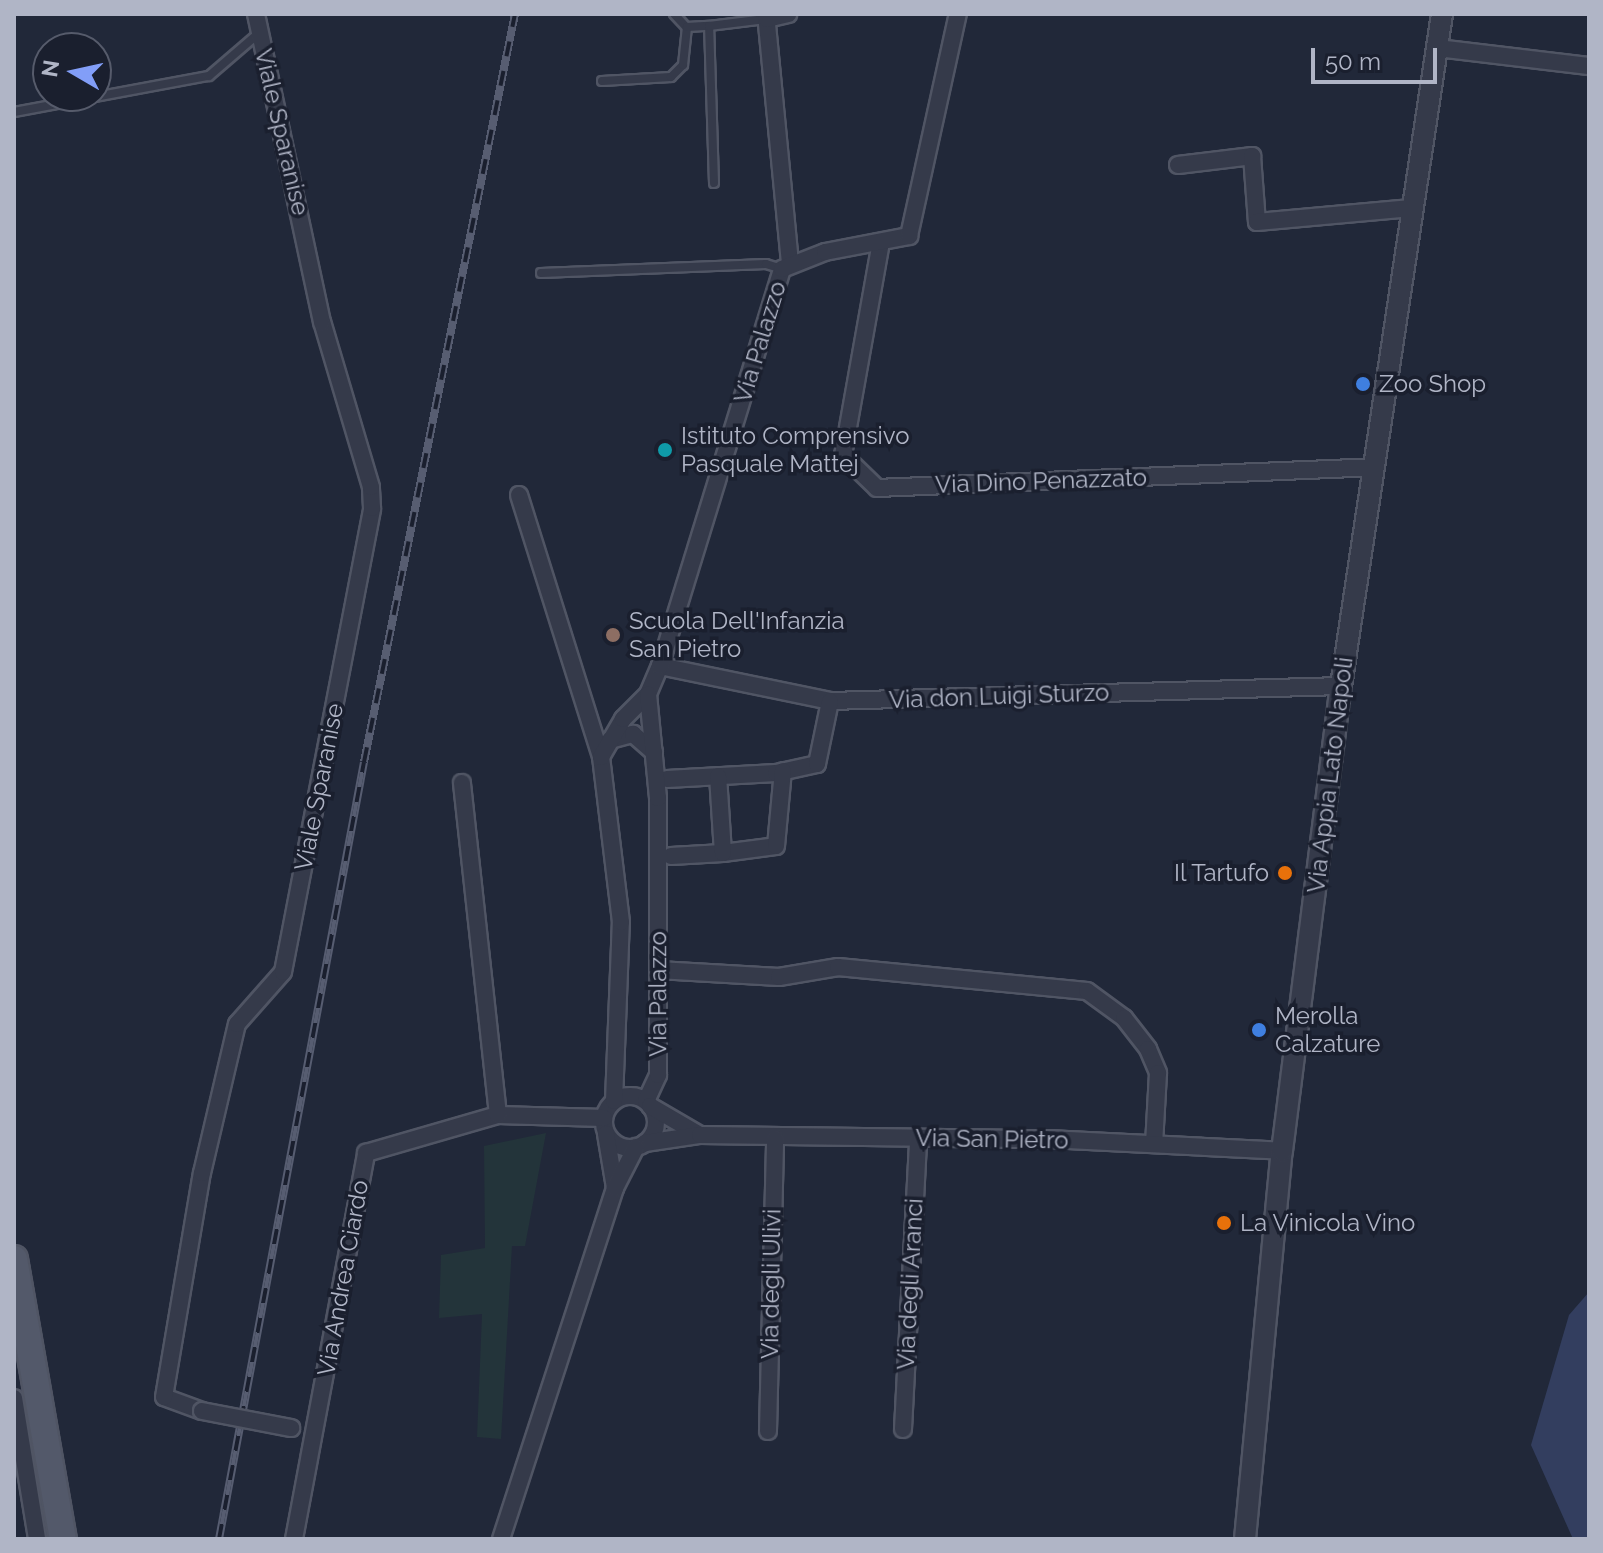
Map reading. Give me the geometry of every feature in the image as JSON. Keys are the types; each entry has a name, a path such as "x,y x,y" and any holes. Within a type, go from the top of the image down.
{"main road":[{"path":"15,1282 63,1539"}],"street":[{"name":"Viale Sparanise","path":"256,14 322,322 371,487 372,508 283,972 237,1024 202,1173 164,1397 202,1411 314,1433"},
{"path":"786,266 766,16 788,14"},
{"name":"Via Palazzo","path":"648,1104 658,1075 658,970 654,752 648,694 660,666 786,266 909,236 958,14"},
{"name":"Via Appia Lato Napoli","path":"1245,1539 1282,1151 1341,686 1442,14"},
{"path":"1437,48 1589,66"},
{"path":"1178,165 1252,156 1257,222 1411,208"},
{"name":"Via Dino Penazzato","path":"881,242 843,455 877,488 1374,467"},
{"path":"519,495 601,757 621,922 614,1101 605,1126 615,1188"},
{"name":"Via don Luigi Sturzo","path":"660,666 830,701 1341,686"},
{"path":"601,757 610,740 648,694"},
{"path":"667,779 783,771 817,764 830,701"},
{"path":"610,740 633,734 654,752"},
{"path":"671,856 776,846 783,771"},
{"path":"718,776 723,853"},
{"path":"462,783 498,1115"},
{"path":"658,970 779,977 838,967 1087,991 1124,1018 1148,1049 1158,1073 1154,1144"},
{"path":"501,1539 615,1188 656,1126 648,1104 627,1096 614,1101"},
{"name":"Via San Pietro","path":"648,1104 700,1135"},
{"name":"Via Andrea Ciardo","path":"294,1539 366,1153 498,1115 605,1126"},
{"path":"605,1126 621,1147 641,1145"},
{"name":"Via San Pietro","path":"641,1145 700,1135 1154,1144 1282,1151"},
{"name":"Via degli Ulivi","path":"768,1431 775,1138"},
{"name":"Via degli Aranci","path":"903,1429 918,1138"},
{"path":"14,1398 37,1539"}],"lane":[{"path":"602,81 671,77 683,65 687,28 674,14"},
{"path":"687,28 766,16"},
{"path":"709,26 714,183"},
{"path":"14,112 209,76 260,33"},
{"path":"541,273 766,264 786,266"}],"shaded area":[{"path":"546,1133 525,1246 512,1246 501,1439 477,1437 482,1314 439,1318 441,1255 485,1248 484,1146"}],"water":[{"path":"1589,1292 1589,1539 1573,1539 1531,1445 1569,1315"}],"railway":[{"path":"219,1539 364,762 515,14"}],"place":[{"name":"Zoo Shop","path":"1363,384"},
{"name":"Istituto Comprensivo Pasquale Mattej","path":"665,450"},
{"name":"Scuola Dell'Infanzia San Pietro","path":"613,635"},
{"name":"Il Tartufo","path":"1285,873"},
{"name":"Merolla Calzature","path":"1259,1030"},
{"name":"La Vinicola Vino","path":"1224,1223"}]}
